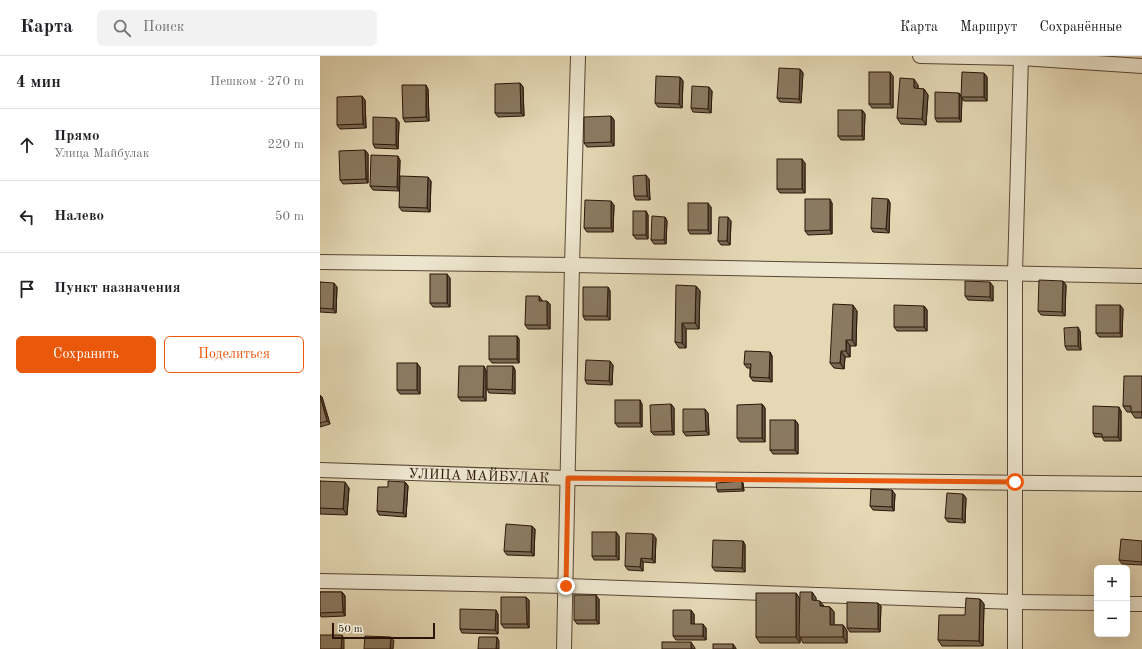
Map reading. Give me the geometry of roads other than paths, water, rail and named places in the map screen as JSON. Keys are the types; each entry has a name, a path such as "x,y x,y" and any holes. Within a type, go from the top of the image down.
{"street":[{"path":"564,649 578,56"},
{"path":"920,56 1021,57 1142,66"},
{"path":"1015,649 1015,273 1021,57"},
{"path":"320,262 572,265 1142,276"},
{"name":"УЛИЦА МАЙБУЛАК","path":"320,470 568,478 1142,484"},
{"path":"320,581 566,586 1015,602 1094,603"},
{"path":"1130,604 1142,604"}]}
